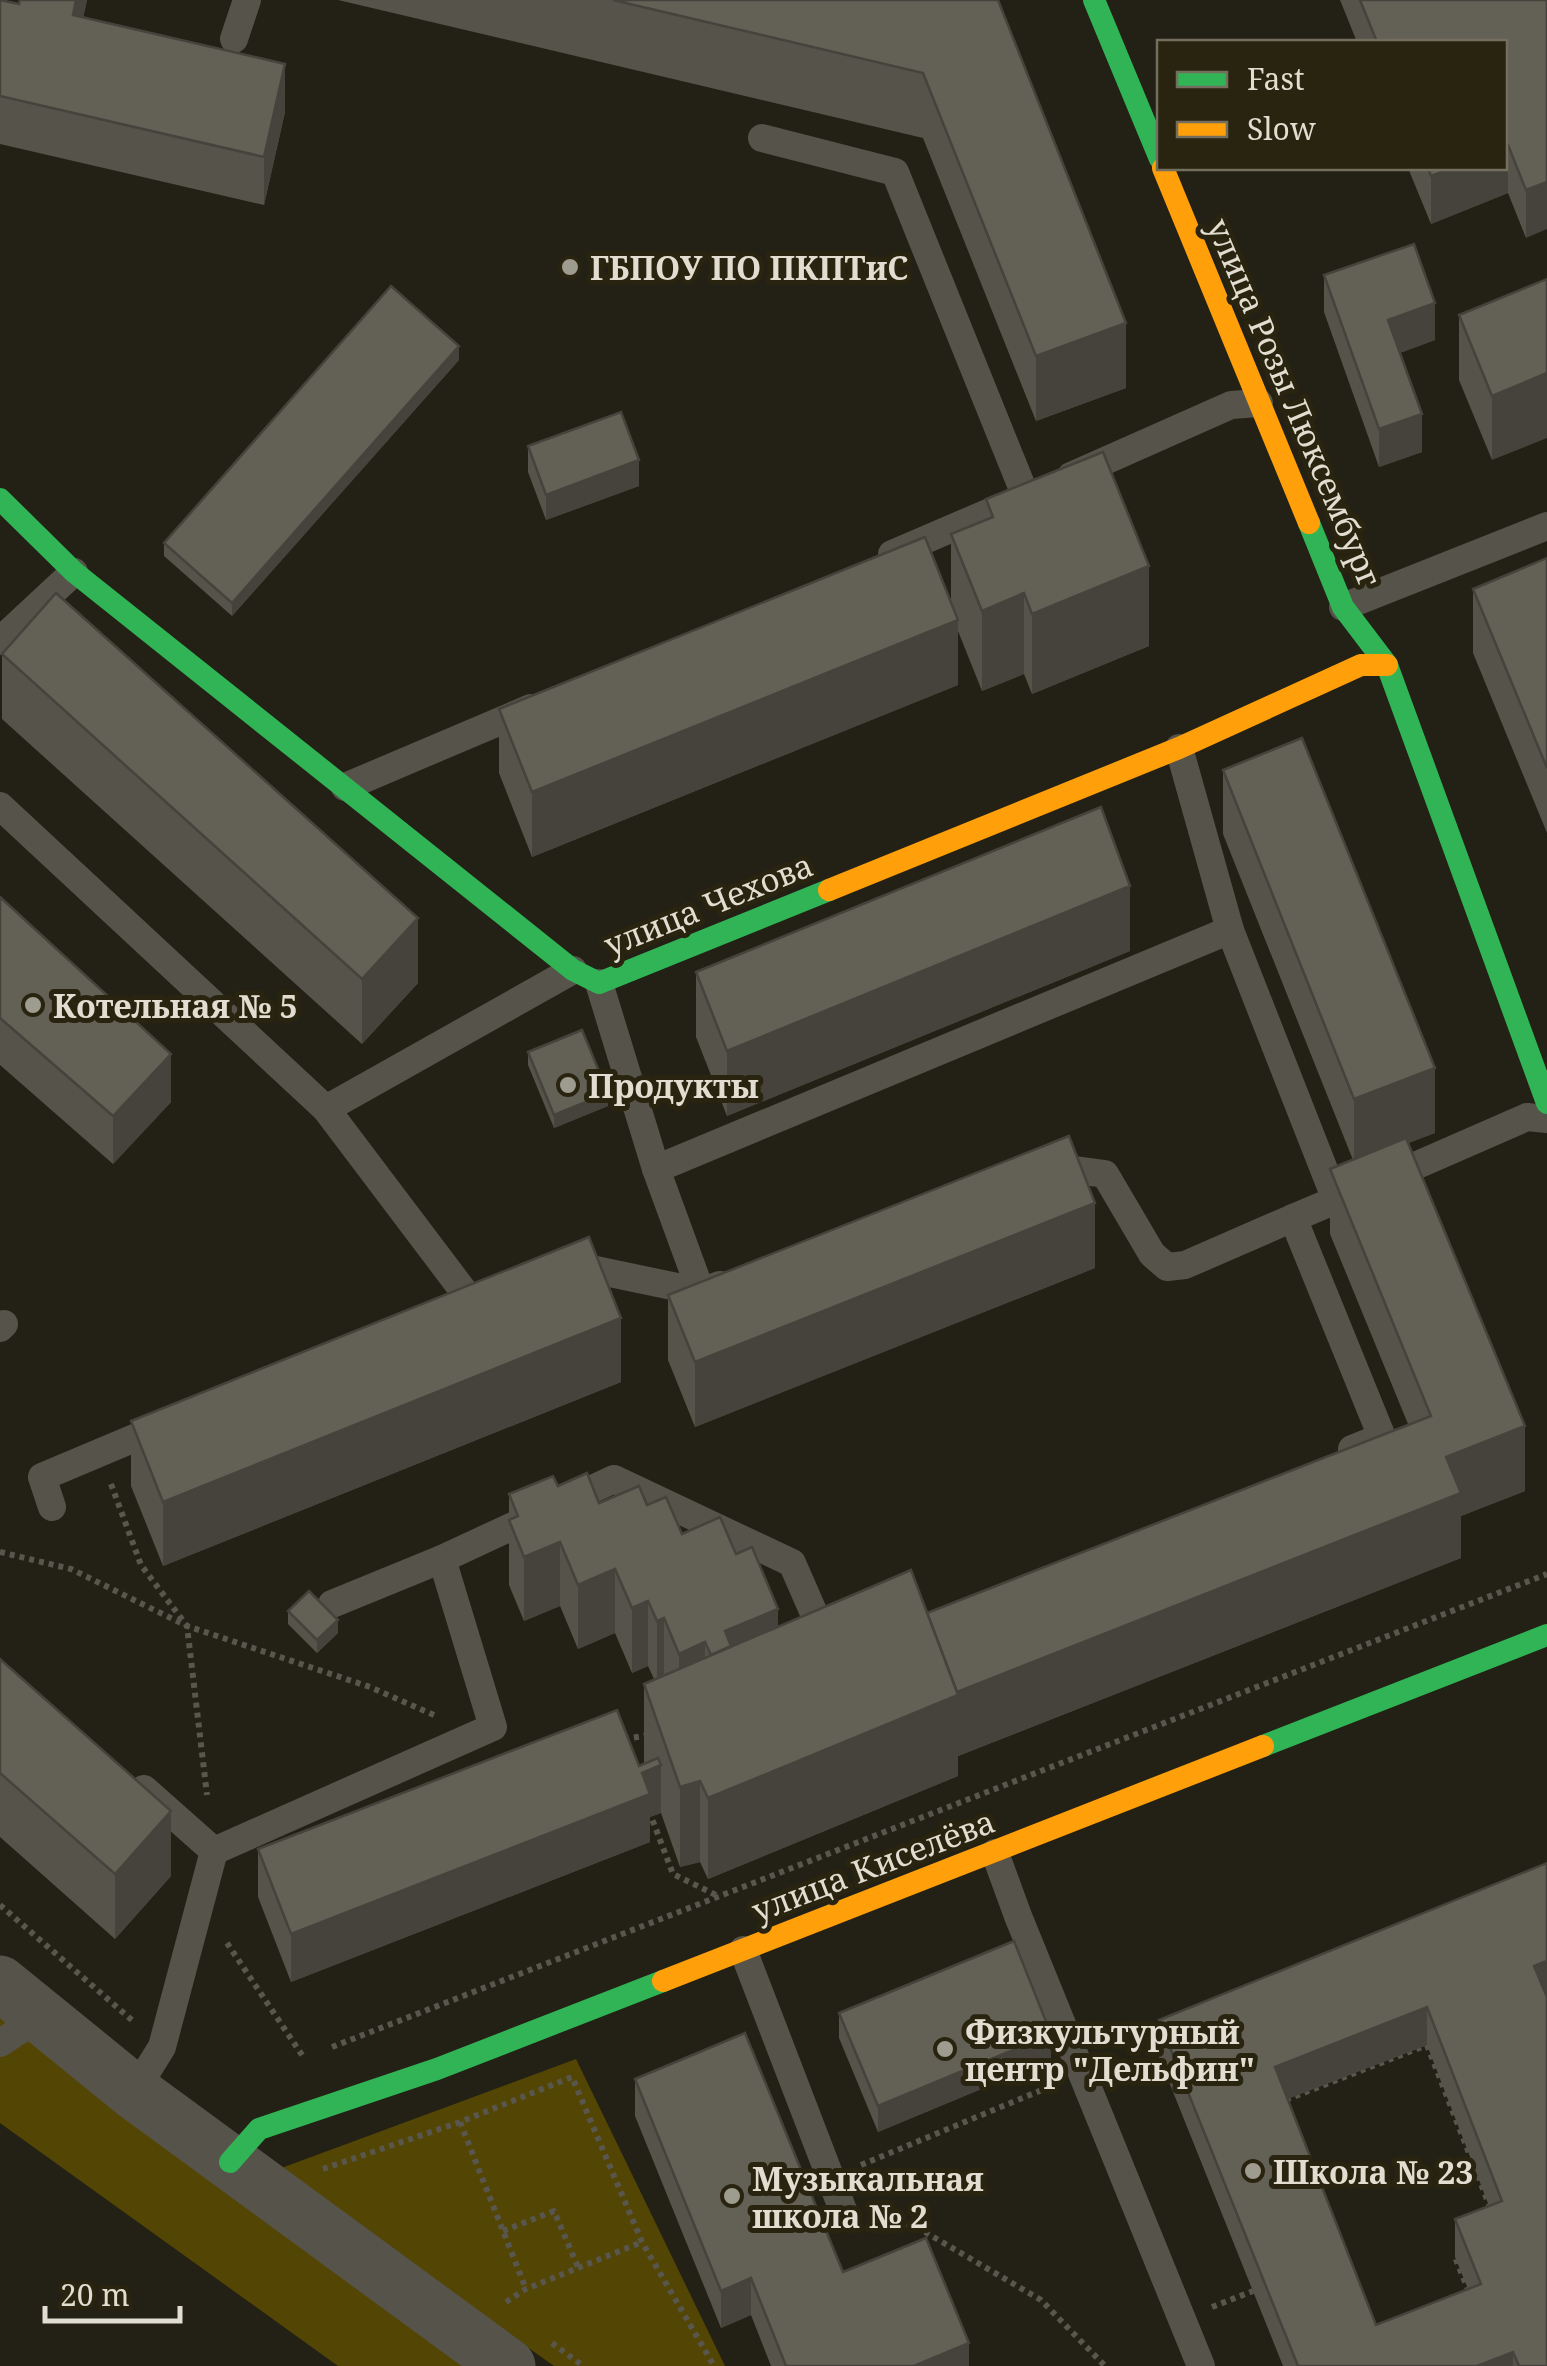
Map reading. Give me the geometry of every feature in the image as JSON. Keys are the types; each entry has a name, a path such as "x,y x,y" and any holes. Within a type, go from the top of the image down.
{"street":[{"path":"1094,0 1157,152"},
{"name":"улица Розы Люксембург","path":"1164,170 1343,607 1387,664 1547,1104"},
{"name":"улица Чехова","path":"0,499 74,572 572,970 599,983 1179,748 1360,666 1387,664"},
{"name":"улица Киселёва","path":"230,2162 259,2129 437,2069 1547,1635"},
{"path":"14,2014 134,2092 230,2162 525,2351"}],"lane":[{"path":"234,39 248,0"},
{"path":"762,138 895,172 1026,497"},
{"path":"864,566 1231,405 1260,404"},
{"path":"1343,607 1547,526"},
{"path":"0,641 74,572"},
{"path":"345,787 560,696"},
{"path":"1179,748 1230,930 1336,1200"},
{"path":"0,806 326,1110 467,1297"},
{"path":"656,1169 1230,930"},
{"path":"326,1110 572,970"},
{"path":"599,983 656,1169 702,1292"},
{"path":"1016,1180 1053,1167 1105,1174 1152,1254 1166,1267 1185,1266 1527,1117 1547,1119"},
{"path":"1293,1218 1382,1438 1326,1459"},
{"path":"536,1268 552,1261 702,1292 738,1279"},
{"path":"52,1507 42,1477 178,1420"},
{"path":"332,1604 442,1559 614,1479 792,1563 830,1651 848,1644"},
{"path":"214,1851 493,1726 442,1559"},
{"path":"128,1776 214,1851"},
{"path":"134,2092 162,2047 214,1851"},
{"path":"995,1852 1201,2366"},
{"path":"743,1950 838,2196"}],"path":[{"path":"124,1443 107,1474 141,1565 187,1626 214,1851"},
{"path":"0,1552 70,1569 187,1626 370,1687 477,1734"},
{"path":"322,2051 1547,1574"},
{"path":"630,1756 624,1739 664,1734"},
{"path":"648,1810 673,1874 719,1896"},
{"path":"0,1905 162,2047"},
{"path":"224,1938 304,2058"},
{"path":"1427,2045 1502,2238 1455,2257 1480,2322 1376,2362 1275,2104 1427,2045"},
{"path":"838,2196 1082,2074"},
{"path":"338,2180 323,2168 460,2122 572,2077 642,2242 714,2366"},
{"path":"460,2122 526,2289"},
{"path":"838,2196 925,2232 1041,2300 1105,2366"},
{"path":"502,2231 554,2211 578,2267"},
{"path":"501,2306 526,2289 642,2242"},
{"path":"525,2351 583,2366"}],"shaded area":[{"path":"0,2000 480,2366 338,2366 0,2123"},
{"path":"576,2059 725,2366 554,2366 276,2170"}],"building":[{"path":"0,0 19,4 20,0 76,0 73,15 285,64 264,157 0,96"},
{"path":"613,0 998,0 1126,323 1036,356 923,73"},
{"path":"1360,0 1547,0 1547,182 1526,190 1507,146 1507,40 1376,40"},
{"path":"1414,244 1435,303 1388,320 1422,414 1379,429 1324,275"},
{"path":"1547,279 1547,373 1492,396 1459,315"},
{"path":"391,286 459,346 232,603 164,543"},
{"path":"621,412 639,460 546,495 528,446"},
{"path":"1103,452 1149,566 1032,614 1024,593 982,611 951,534 993,517 986,499"},
{"path":"925,537 958,620 532,792 499,709"},
{"path":"1547,558 1547,768 1473,589"},
{"path":"56,593 418,918 362,979 2,654"},
{"path":"1302,738 1435,1068 1354,1099 1223,770"},
{"path":"1101,807 1130,886 727,1051 696,972"},
{"path":"0,897 171,1054 113,1116 0,1018"},
{"name":"Продукты","path":"582,1030 608,1093 554,1115 528,1052"},
{"path":"1069,1136 1095,1203 695,1362 668,1295"},
{"path":"1406,1138 1525,1426 1446,1457 1461,1493 957,1692 927,1613 1431,1416 1330,1169"},
{"path":"589,1237 621,1318 163,1502 131,1421"},
{"path":"587,1473 599,1503 639,1486 647,1505 666,1497 682,1534 720,1517 736,1554 752,1547 778,1609 725,1631 731,1646 711,1655 705,1642 679,1654 664,1618 657,1621 648,1601 632,1608 615,1569 578,1585 560,1542 524,1557 509,1520 518,1516 509,1494 553,1476 558,1486"},
{"path":"911,1570 958,1695 708,1798 700,1781 680,1787 644,1684"},
{"path":"309,1591 338,1620 317,1640 288,1611"},
{"path":"0,1659 171,1811 115,1874 0,1773"},
{"path":"617,1710 639,1766 658,1758 661,1765 642,1773 650,1794 291,1934 258,1849"},
{"name":"Школа № 23","path":"1547,1863 1547,1961 1534,1966 1547,1997 1547,2366 1519,2366 1513,2352 1477,2366 1298,2366 1159,2020","holes":["1427,2007 1502,2201 1455,2219 1481,2284 1376,2325 1275,2067"]},
{"name":"Физкультурный центр \"Дельфин\"","path":"1014,1941 1051,2034 878,2106 839,2013"},
{"name":"Музыкальная школа № 2","path":"745,2033 843,2272 926,2238 969,2343 914,2366 786,2366 751,2278 721,2291 635,2079"}],"traffic: fast":[{"path":"1094,0 1157,152"},
{"path":"0,499 74,572 573,970 599,983 829,890"},
{"path":"1309,523 1343,607 1387,665 1547,1103"},
{"path":"1263,1746 1547,1635"},
{"path":"230,2162 259,2129 437,2069 663,1981"}],"traffic: slow":[{"path":"1164,170 1309,523"},
{"path":"829,890 1179,748 1361,665 1387,665"},
{"path":"663,1981 1263,1746"}],"place":[{"name":"ГБПОУ ПО ПКПТиС","path":"570,267"},
{"name":"Котельная № 5","path":"33,1005"},
{"name":"Продукты","path":"568,1085"},
{"name":"Физкультурный центр \"Дельфин\"","path":"945,2049"},
{"name":"Школа № 23","path":"1253,2171"},
{"name":"Музыкальная школа № 2","path":"732,2196"}]}
